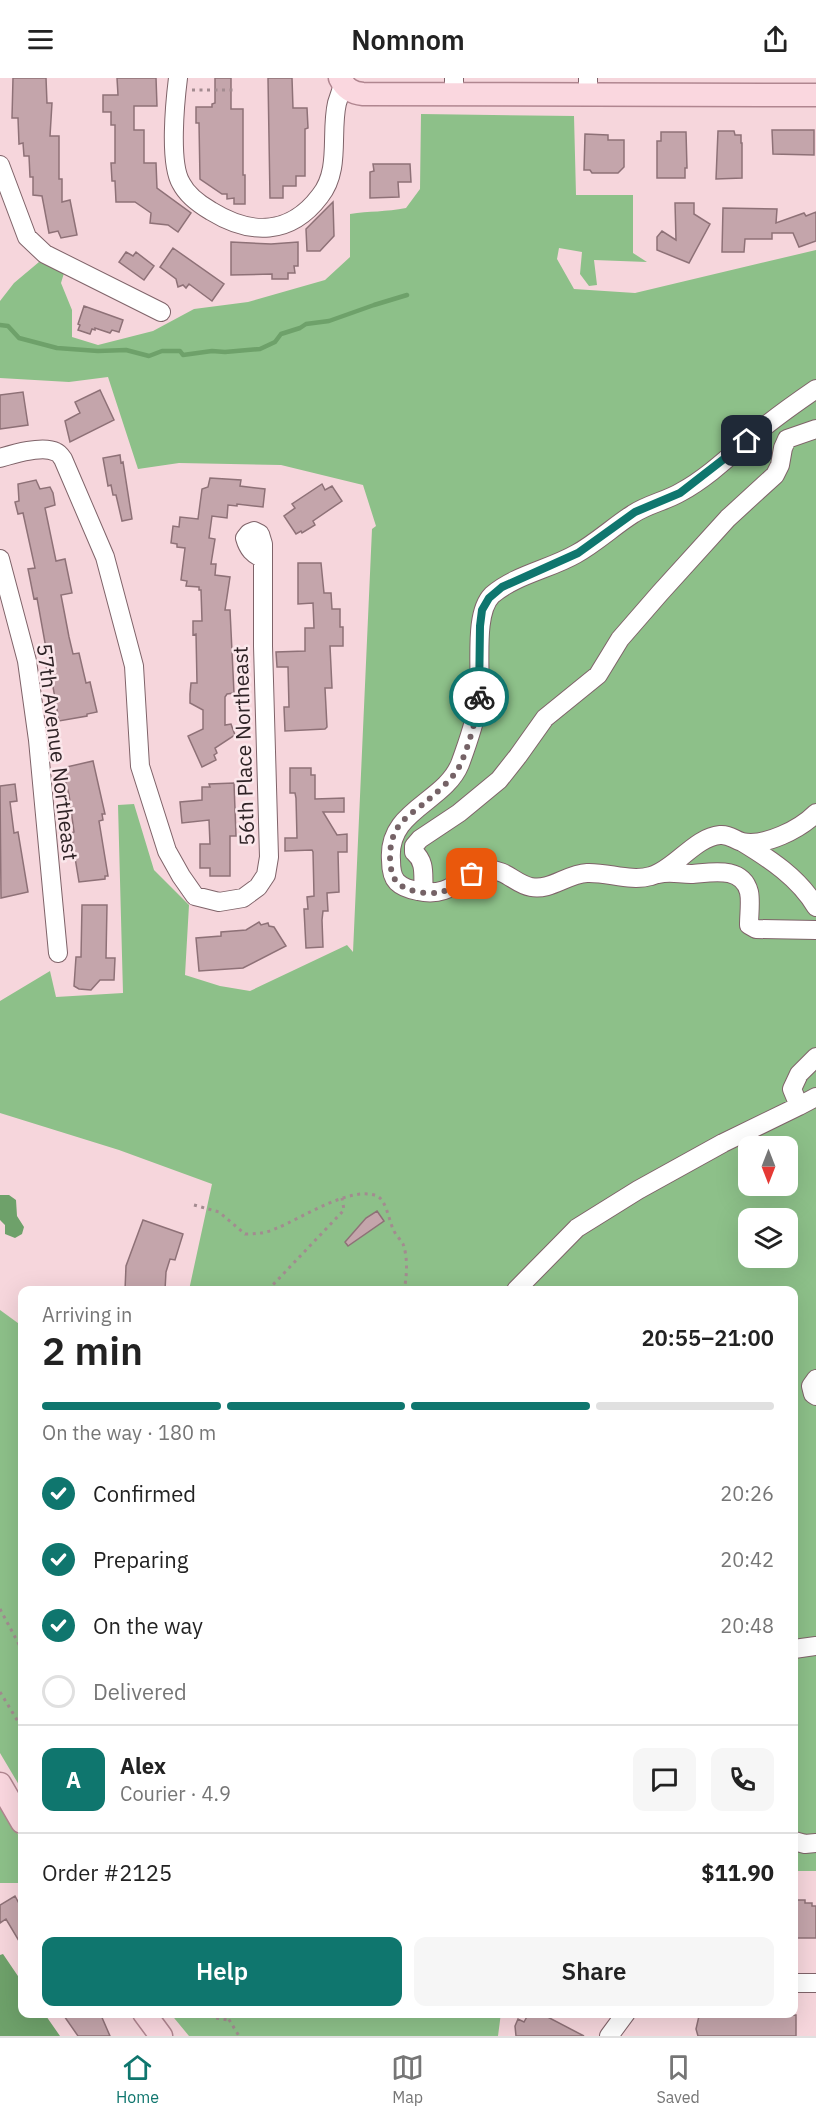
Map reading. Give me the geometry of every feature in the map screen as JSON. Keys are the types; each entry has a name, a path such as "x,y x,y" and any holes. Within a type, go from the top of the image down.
{"main road":[{"path":"342,82 357,94 454,86 793,86 816,95"},
{"path":"0,1785 18,1815"},
{"path":"148,2018 161,2036"}],"street":[{"path":"181,84 175,167 180,182 192,197 222,218 244,227 262,229 280,226 297,218 320,197 328,184 332,167 337,104 342,82"},
{"path":"0,165 27,237 45,254 161,312"},
{"path":"816,389 680,493 635,512 578,553 502,587 489,598 482,610 480,626 478,702 458,768 445,784 401,823 393,837 390,856 396,882 410,890 436,893 449,889 472,874 486,870 499,871 531,888 541,888 586,873 622,877 652,876 670,871 690,874 711,871 728,872 742,880 748,891 748,925 756,929 816,930"},
{"path":"424,892 421,858 414,852 414,846 499,780 545,718 598,675 620,639 660,592 728,518 775,475 788,439 816,429"},
{"name":"56th Place Northeast","path":"0,458 19,452 46,449 55,452 63,459 105,557 134,666 140,766 167,851 195,896 219,902 243,898 258,887 266,875 269,857 263,559"},
{"name":"57th Avenue Northeast","path":"0,559 27,661 38,740 58,953"},
{"path":"742,842 758,842 790,833 816,813"},
{"path":"652,876 718,834 730,835 788,874 808,894 816,907"},
{"path":"799,1106 792,1089 799,1074 816,1057"},
{"path":"520,1286 577,1228 666,1174 816,1097"},
{"path":"816,1379 811,1386 816,1396"},
{"path":"798,1648 816,1646"},
{"path":"798,1842 816,1844"},
{"path":"798,1983 816,1983"},
{"path":"609,2036 622,2018"}],"path":[{"path":"181,84 235,90"},
{"path":"194,1205 219,1212 245,1234 261,1233 277,1228 316,1208 342,1198 377,1196 382,1201 393,1230 403,1245 406,1264 404,1286"},
{"path":"272,1286 344,1210 342,1198"},
{"path":"0,1609 18,1643"},
{"path":"0,1692 18,1721"},
{"path":"216,2018 228,2020 239,2036"}],"shaded area":[{"path":"421,114 574,116 576,195 633,195 633,253 647,262 594,260 597,285 589,286 580,274 582,252 559,248 557,259 574,289 635,293 816,250 816,1871 798,1871 798,1286 190,1286 212,1184 119,1150 0,1113 0,1001 50,971 56,997 123,993 118,805 134,804 154,870 189,905 185,975 220,986 250,991 347,945 353,952 372,529 376,526 363,485 281,465 179,463 138,469 108,377 69,382 0,378 0,301 14,283 39,262 64,273 61,283 72,310 72,337 98,345 153,331 194,309 248,302 325,280 350,257 350,214 406,208 420,189"},
{"path":"0,1195 9,1195 16,1200 17,1216 24,1227 22,1234 15,1238 5,1234 5,1225 0,1220"},
{"path":"0,1310 18,1323 18,1783 0,1753"},
{"path":"0,1805 18,1834 18,1883 0,1883"},
{"path":"3,1954 18,1976 18,2018 47,2018 60,2036 0,2036 0,1955"},
{"path":"174,2018 500,2018 498,2036 189,2036"}],"building":[{"path":"13,78 46,78 47,103 52,103 50,136 59,136 59,179 62,179 62,202 70,200 77,235 61,238 58,231 49,233 42,196 33,195 33,177 30,177 29,156 24,156 23,143 19,144 18,118 12,118"},
{"path":"117,78 156,78 157,106 134,106 134,130 144,130 144,163 156,163 157,188 191,213 178,232 168,225 150,223 151,213 135,202 116,202 111,163 115,163 115,125 111,125 111,112 103,112 103,95 118,95"},
{"path":"215,78 231,78 231,109 243,109 245,204 234,204 234,198 227,199 227,194 222,194 200,179 199,123 196,123 196,107 212,107 215,103"},
{"path":"268,78 292,78 293,108 307,108 305,176 296,176 296,186 283,186 283,198 270,198"},
{"path":"772,130 814,130 814,155 773,154"},
{"path":"718,131 734,131 735,135 741,135 742,178 716,179"},
{"path":"661,132 686,132 685,178 657,178 657,141 661,141"},
{"path":"585,134 608,135 608,140 624,140 624,167 618,173 592,173 590,170 584,170"},
{"path":"373,164 410,164 411,182 398,182 399,197 370,198 370,172 374,171"},
{"path":"333,202 334,236 320,251 307,251 306,229"},
{"path":"675,203 694,203 694,214 710,224 689,263 657,250 657,237 662,231 676,240"},
{"path":"723,208 777,209 776,223 804,213 806,216 816,212 816,241 799,247 793,233 772,233 772,239 745,239 744,252 722,252"},
{"path":"231,242 271,244 298,242 298,266 294,266 295,273 288,273 288,279 272,279 272,274 231,275"},
{"path":"173,248 224,284 212,301 189,284 186,288 183,285 178,287 176,279 160,267"},
{"path":"126,252 133,256 136,252 154,266 144,280 119,262"},
{"path":"84,306 123,320 119,332 112,330 110,333 95,328 90,334 78,330"},
{"path":"100,390 114,420 70,442 65,421 80,413 75,402"},
{"path":"23,392 28,425 0,429 0,395"},
{"path":"120,455 132,519 122,521 116,495 113,495 111,485 108,486 103,458"},
{"path":"210,478 241,480 240,486 265,489 263,507 228,505 227,518 212,516 209,538 215,539 211,564 216,564 215,575 230,577 225,610 230,610 234,693 227,694 225,697 225,725 231,724 235,735 215,748 216,760 202,767 188,736 203,729 203,710 190,703 191,683 197,683 196,634 193,635 193,621 202,621 201,590 199,587 186,586 187,581 181,580 185,548 171,543 173,526 179,527 180,517 198,519 202,489 208,487"},
{"path":"36,480 40,489 50,487 53,493 55,505 45,508 56,561 65,559 72,593 61,595 69,637 73,654 79,653 86,683 90,682 97,712 59,721 52,681 50,682 46,666 49,665 37,598 34,599 28,569 35,568 23,513 18,514 15,502 19,501 18,484"},
{"path":"322,484 325,490 332,486 342,501 313,521 315,525 296,534 284,516 295,508 292,504"},
{"path":"298,563 321,563 324,593 331,593 332,609 340,609 343,646 330,646 332,688 325,688 327,727 325,729 285,731 284,707 289,707 288,667 277,667 276,652 305,651 305,628 314,628 313,603 298,604"},
{"path":"93,761 105,814 102,814 103,820 99,821 108,876 105,876 105,879 79,882 71,833 74,832 69,795 62,768"},
{"path":"290,768 311,768 311,775 315,775 315,799 344,798 344,812 323,812 337,835 347,834 347,852 338,852 339,892 327,893 328,911 323,911 322,920 323,947 306,948 304,909 308,909 307,897 314,896 313,852 312,850 285,851 285,838 297,838 296,798 295,793 290,793"},
{"path":"234,783 236,836 230,836 230,876 210,876 210,868 200,868 200,844 210,844 209,820 182,823 180,802 202,800 202,787 210,787 209,784"},
{"path":"15,784 17,801 10,802 14,833 18,832 28,892 1,898 0,786"},
{"path":"82,905 107,905 106,958 115,958 114,980 100,980 91,990 74,986 76,957 81,957"},
{"path":"259,922 261,925 268,923 269,926 274,927 286,946 243,968 199,971 196,938 221,936 221,932 246,930"},
{"path":"377,1211 384,1221 348,1246 345,1242 366,1218"},
{"path":"143,1220 183,1234 175,1260 170,1259 165,1286 125,1286 126,1266"},
{"path":"15,1896 18,1902 18,1939 6,1919 0,1923 0,1905"},
{"path":"798,1900 805,1900 805,1903 812,1903 812,1906 816,1906 816,1938 798,1938"},
{"path":"65,2018 102,2018 110,2036 78,2036"},
{"path":"526,2018 550,2018 584,2036 516,2036 515,2026 518,2019 524,2022"},
{"path":"699,2018 796,2018 796,2036 698,2036 696,2029"}],"waterway":[{"path":"0,325 8,326 19,338 57,348 98,351 126,350 149,356 162,351 180,351 183,355 212,351 225,352 260,349 275,342 281,334 306,324 329,321 407,295"}],"way so far":[{"path":"472,874 449,889 436,893 410,890 396,882 390,856 393,837 401,823 445,784 458,768 465,751 479,697"}],"route":[{"path":"479,697 480,626 482,610 489,598 502,587 578,553 635,512 680,493 747,441"}]}
